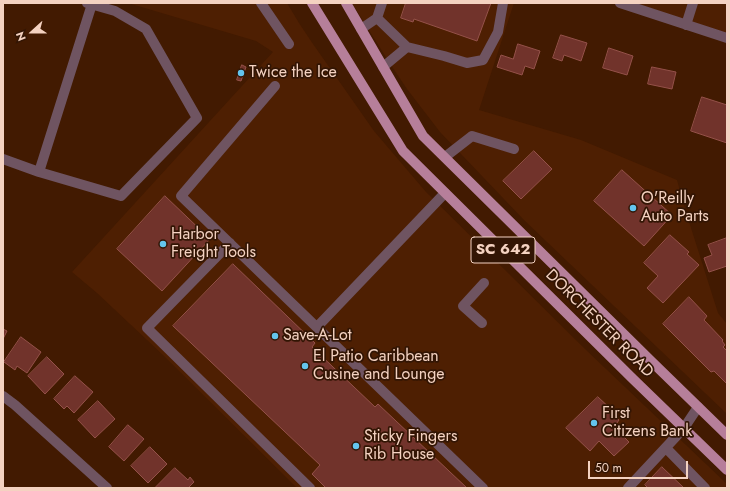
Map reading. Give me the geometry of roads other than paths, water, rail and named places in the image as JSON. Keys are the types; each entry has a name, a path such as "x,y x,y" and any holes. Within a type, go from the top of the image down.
{"main road":[{"name":"DORCHESTER ROAD","path":"312,3 403,151 727,470"},
{"name":"DORCHESTER ROAD","path":"346,3 423,136 727,435"}],"street":[{"path":"261,3 289,44"},
{"path":"361,29 377,18 382,3"},
{"path":"377,18 407,47 467,63 483,60 498,32 502,3"},
{"path":"620,3 727,38"},
{"path":"686,25 693,3"},
{"path":"3,159 39,172 121,196 197,118 146,29 116,11 90,4 39,172"},
{"path":"383,67 407,47"},
{"path":"275,86 181,196 483,488"},
{"path":"445,157 472,136 514,149"},
{"path":"317,327 445,193"},
{"path":"230,242 147,328 310,488"},
{"path":"482,323 464,306 484,283"},
{"path":"3,396 15,404 107,488"},
{"path":"628,488 684,428 698,407"},
{"path":"666,448 705,488"}],"place":[{"name":"Twice the Ice","path":"241,73"},
{"name":"O'Reilly Auto Parts","path":"633,208"},
{"name":"Harbor Freight Tools","path":"163,244"},
{"name":"Save-A-Lot","path":"275,336"},
{"name":"El Patio Caribbean Cusine and Lounge","path":"305,366"},
{"name":"First Citizens Bank","path":"594,423"},
{"name":"Sticky Fingers Rib House","path":"356,446"}]}
